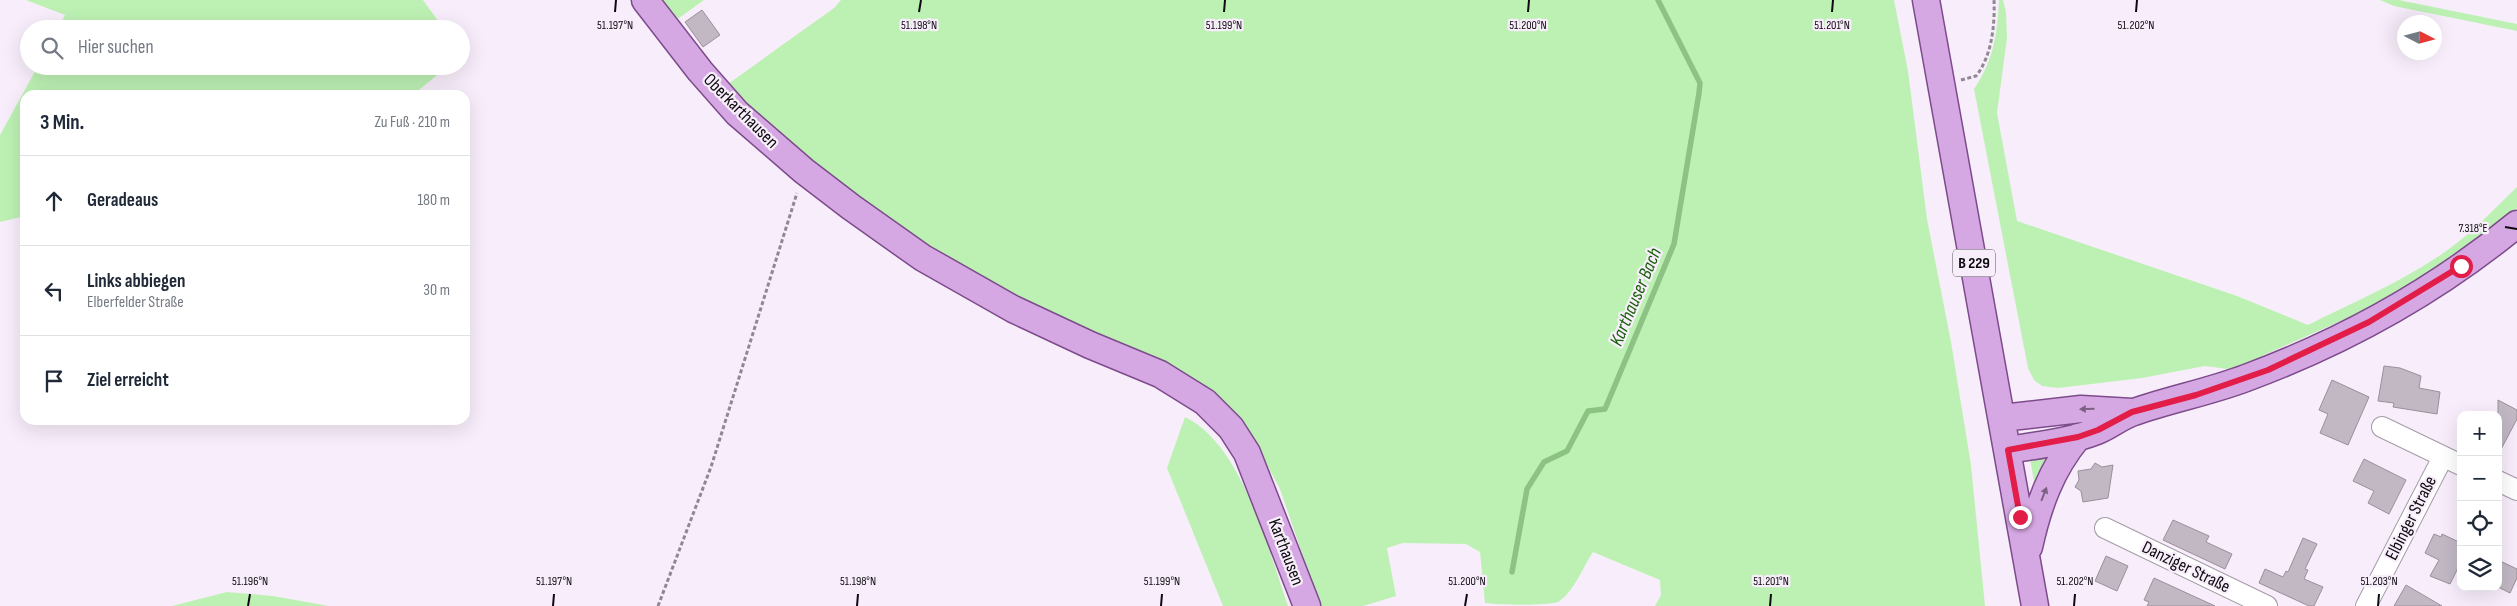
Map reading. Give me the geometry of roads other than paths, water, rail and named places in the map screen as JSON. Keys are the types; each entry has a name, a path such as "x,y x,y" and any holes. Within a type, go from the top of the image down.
{"main road":[{"name":"Oberkarthausen","path":"645,0 700,72 737,112 804,171 851,207"},
{"name":"B 229","path":"1926,0 2035,606"},
{"name":"Karthausen","path":"851,207 923,258 1014,309 1090,345 1160,374 1205,402 1237,436 1247,453 1266,497 1307,606"},
{"path":"2008,450 2078,437 2098,430 2132,412 2245,378 2328,343 2424,290 2477,255 2517,224"},
{"path":"2002,418 2081,409 2132,412"},
{"path":"2027,557 2037,514 2050,478 2078,437"}],"street":[{"name":"Elbinger Straße","path":"2366,606 2452,461 2382,427"},
{"path":"2502,483 2517,490"},
{"name":"Danziger Straße","path":"2105,528 2267,606"}],"waterway":[{"name":"Karthauser Bach","path":"1512,572 1527,489 1544,462 1567,451 1588,411 1605,409 1674,244 1700,83 1658,0"}]}
